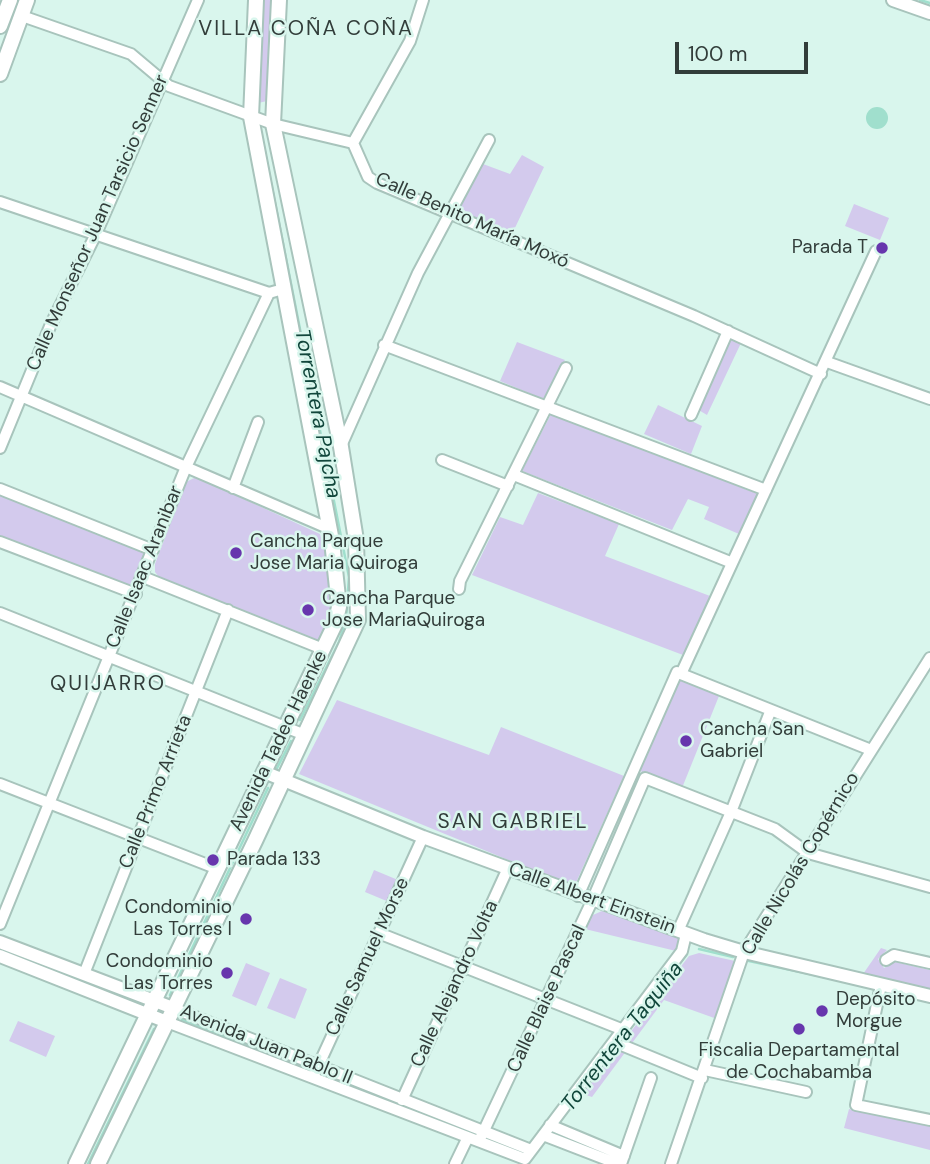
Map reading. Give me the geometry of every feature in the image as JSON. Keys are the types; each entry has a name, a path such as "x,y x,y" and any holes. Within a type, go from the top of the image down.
{"main road":[{"path":"0,26 10,0"},
{"path":"0,74 27,0"},
{"name":"Avenida Tadeo Haenke","path":"76,1164 323,649 339,607 330,529 276,291 251,117 256,0"},
{"name":"Avenida Tadeo Haenke","path":"98,1164 284,781 358,620 356,540 341,447 273,124 279,0"}],"street":[{"name":"Calle Monseñor Juan Tarsicio Senner","path":"0,448 51,324 95,236 198,0"},
{"path":"22,16 131,54 163,81 251,117 353,143 410,41 423,0"},
{"path":"893,0 930,13"},
{"path":"341,447 384,345 448,214 489,141"},
{"name":"Calle Benito María Moxó","path":"353,143 368,177 448,214 728,331 821,374"},
{"path":"0,202 95,236 276,291"},
{"name":"Calle Blaise Pascal","path":"578,895 730,562 827,362 876,251"},
{"name":"Calle Isaac Aranibar","path":"0,924 186,467 276,291"},
{"path":"691,415 728,331"},
{"path":"384,345 766,490"},
{"path":"827,362 930,399"},
{"path":"459,589 460,580 566,368"},
{"path":"0,387 330,529"},
{"path":"233,488 258,422"},
{"path":"442,460 508,486"},
{"path":"514,475 730,562"},
{"path":"0,489 153,550"},
{"path":"0,542 136,594"},
{"path":"143,577 323,649"},
{"name":"Calle Primo Arrieta","path":"84,974 228,610"},
{"path":"0,613 305,735"},
{"name":"Calle Nicolás Copérnico","path":"671,1164 744,953 930,658"},
{"path":"679,673 770,712 871,750"},
{"path":"528,1154 682,951 682,932 770,712"},
{"name":"Calle Albert Einstein","path":"264,772 592,901 744,953 930,996"},
{"name":"Calle Blaise Pascal","path":"455,1164 473,1139 485,1131 592,901 645,778 731,812"},
{"path":"0,784 218,869"},
{"path":"731,812 775,829 808,853 930,887"},
{"name":"Calle Samuel Morse","path":"315,1071 424,837"},
{"name":"Calle Alejandro Volta","path":"402,1100 508,868"},
{"path":"381,934 621,1029"},
{"name":"Avenida Juan Pablo II","path":"0,942 84,974 151,1007 167,1022 402,1100 485,1131 528,1154"},
{"path":"886,960 894,955 930,963"},
{"name":"Avenida Juan Pablo II","path":"0,956 151,1007 173,1008 473,1139 528,1154"},
{"path":"881,985 856,1105 930,1120"},
{"path":"624,1046 703,1074 806,1092"},
{"path":"621,1161 652,1078"},
{"path":"550,1125 621,1161"},
{"path":"543,1135 621,1161"}],"shaded area":[{"path":"262,0 272,0 267,101 258,103"},
{"path":"877,107 885,110 888,118 885,126 877,129 869,126 866,118 869,110"},
{"path":"522,155 544,167 513,232 456,211 483,164 510,174"},
{"path":"854,204 889,218 880,240 845,226"},
{"path":"731,338 741,343 707,415 697,409"},
{"path":"517,342 565,360 543,399 500,381"},
{"path":"658,405 702,426 691,454 644,434"},
{"path":"551,414 758,494 739,534 704,519 709,507 688,499 672,530 522,471"},
{"name":"Cancha Parque Jose Maria Quiroga","path":"196,477 320,534 329,566 333,607 319,643 159,577 155,572 155,564 186,482"},
{"path":"0,492 146,552 131,587 0,540"},
{"path":"538,493 619,524 605,556 710,596 683,655 472,575 500,517 523,525"},
{"path":"680,679 719,696 682,788 640,771"},
{"path":"337,700 489,755 501,727 624,776 574,887 299,774"},
{"path":"374,870 398,880 389,902 365,892"},
{"path":"602,911 681,938 676,951 585,929 593,915"},
{"path":"0,944 143,1001 141,1006 0,949"},
{"path":"881,948 887,950 878,959 884,968 895,962 930,970 930,991 861,977"},
{"path":"699,953 735,961 717,1019 664,1000 592,1097 583,1094 689,956"},
{"path":"246,963 270,973 256,1006 232,996"},
{"path":"280,978 307,989 295,1019 267,1008"},
{"path":"18,1021 55,1036 46,1057 9,1041"},
{"path":"849,1109 930,1126 930,1150 844,1128"}],"waterway":[{"path":"920,0 930,3"},
{"name":"Torrentera Pajcha","path":"263,142 349,577 346,619 339,642 300,720"},
{"name":"Torrentera Pajcha","path":"276,770 291,741"},
{"name":"Torrentera Pajcha","path":"170,995 268,788"},
{"name":"Torrentera Taquiña","path":"699,949 733,957"},
{"name":"Torrentera Taquiña","path":"644,1010 687,954"},
{"name":"Torrentera Taquiña","path":"749,961 842,981"},
{"name":"Torrentera Taquiña","path":"182,1020 306,1069"},
{"name":"Torrentera Pajcha","path":"88,1164 154,1029"},
{"name":"Torrentera Taquiña","path":"323,1076 456,1126"}],"place":[{"name":"Parada T","path":"882,248"},
{"name":"Cancha Parque Jose Maria Quiroga","path":"236,553"},
{"name":"Cancha Parque Jose MariaQuiroga","path":"308,610"},
{"name":"Cancha San Gabriel","path":"686,741"},
{"name":"Parada 133","path":"213,860"},
{"name":"Condominio Las Torres I","path":"246,919"},
{"name":"Condominio Las Torres","path":"227,973"},
{"name":"Depósito Morgue","path":"822,1011"},
{"name":"Fiscalia Departamental de Cochabamba","path":"799,1029"}],"district":[{"name":"VILLA COÑA COÑA","path":"306,29"},
{"name":"QUIJARRO","path":"108,684"},
{"name":"SAN GABRIEL","path":"513,822"}]}
